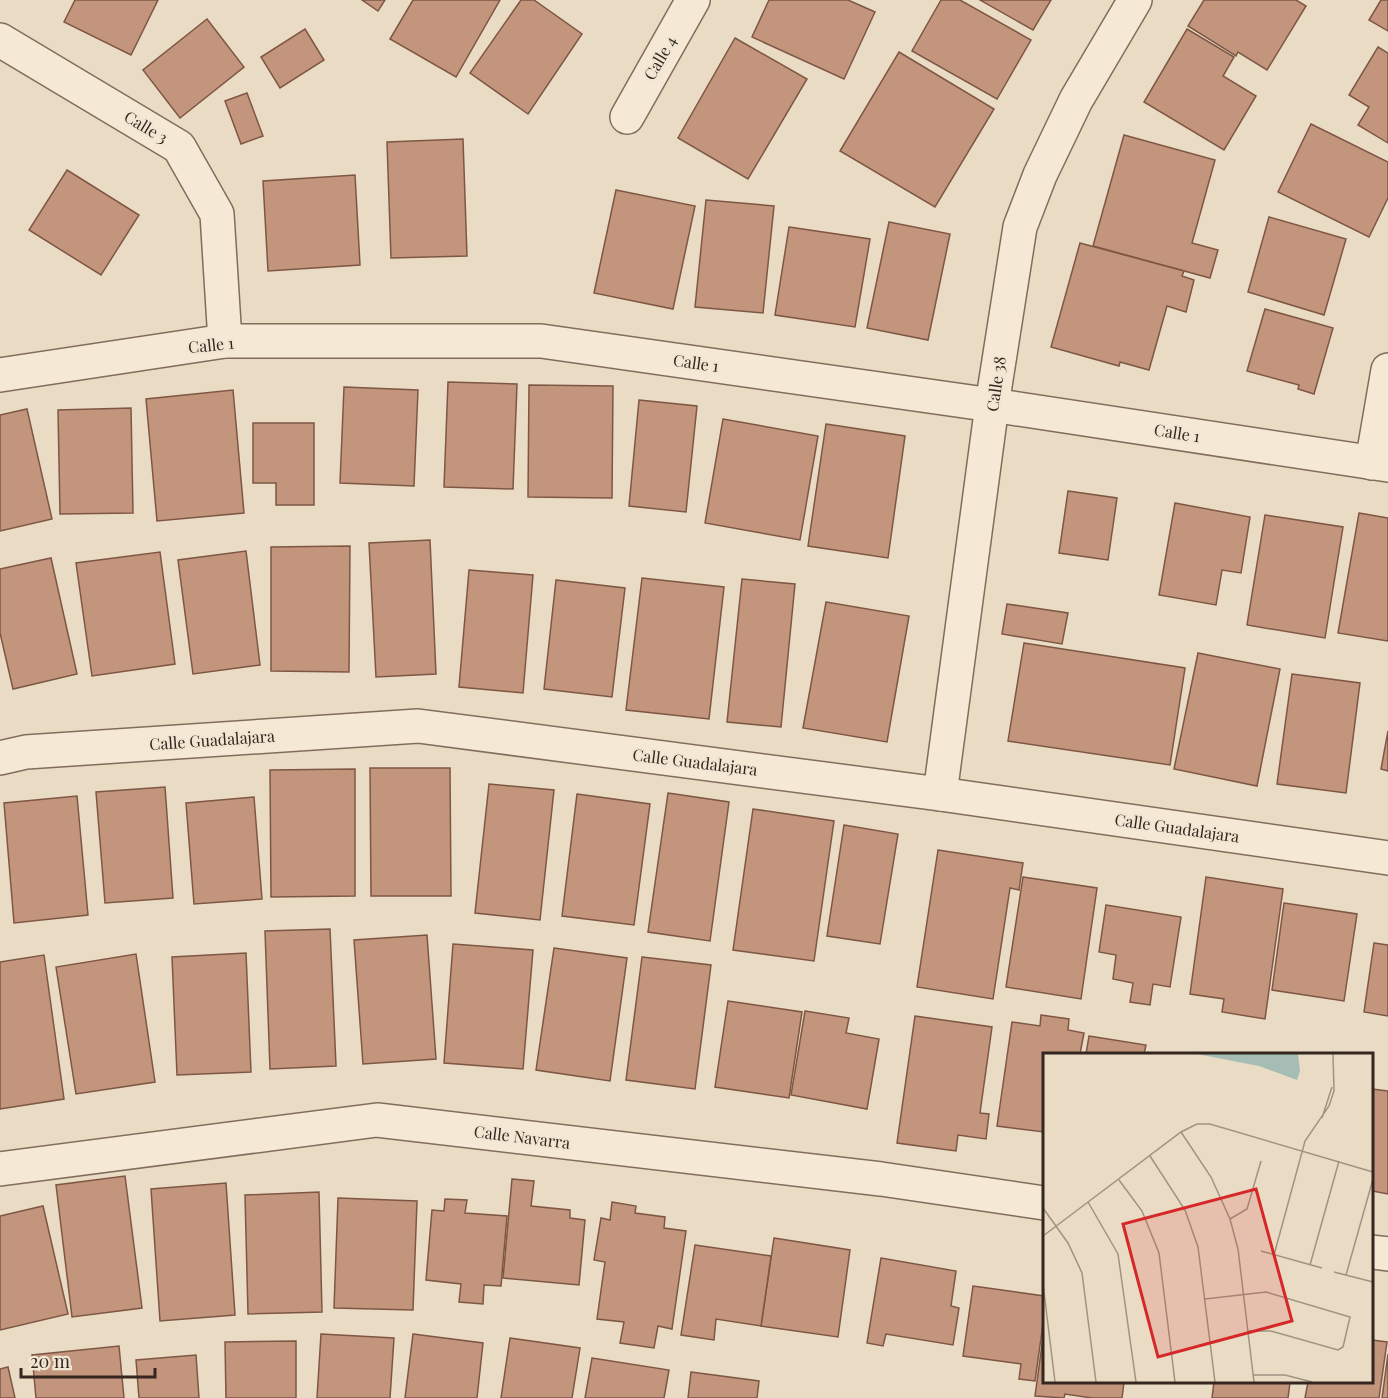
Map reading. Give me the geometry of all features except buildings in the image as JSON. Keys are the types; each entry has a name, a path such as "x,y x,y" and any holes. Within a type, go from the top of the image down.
{"street":[{"name":"Calle 4","path":"627,117 693,0"},
{"name":"Calle 38","path":"940,794 992,405 1020,227 1040,175 1076,100 1135,0"},
{"name":"Calle 3","path":"0,40 179,147 217,214 225,341"},
{"name":"Calle 1","path":"0,375 225,341 541,341 992,405 1380,464"},
{"path":"1380,464 1388,369"},
{"name":"Calle Guadalajara","path":"0,758 26,752 417,726 940,794 1388,858"},
{"name":"Calle Navarra","path":"0,1169 377,1120 881,1179 1043,1203"},
{"path":"1373,1252 1388,1254"}]}
